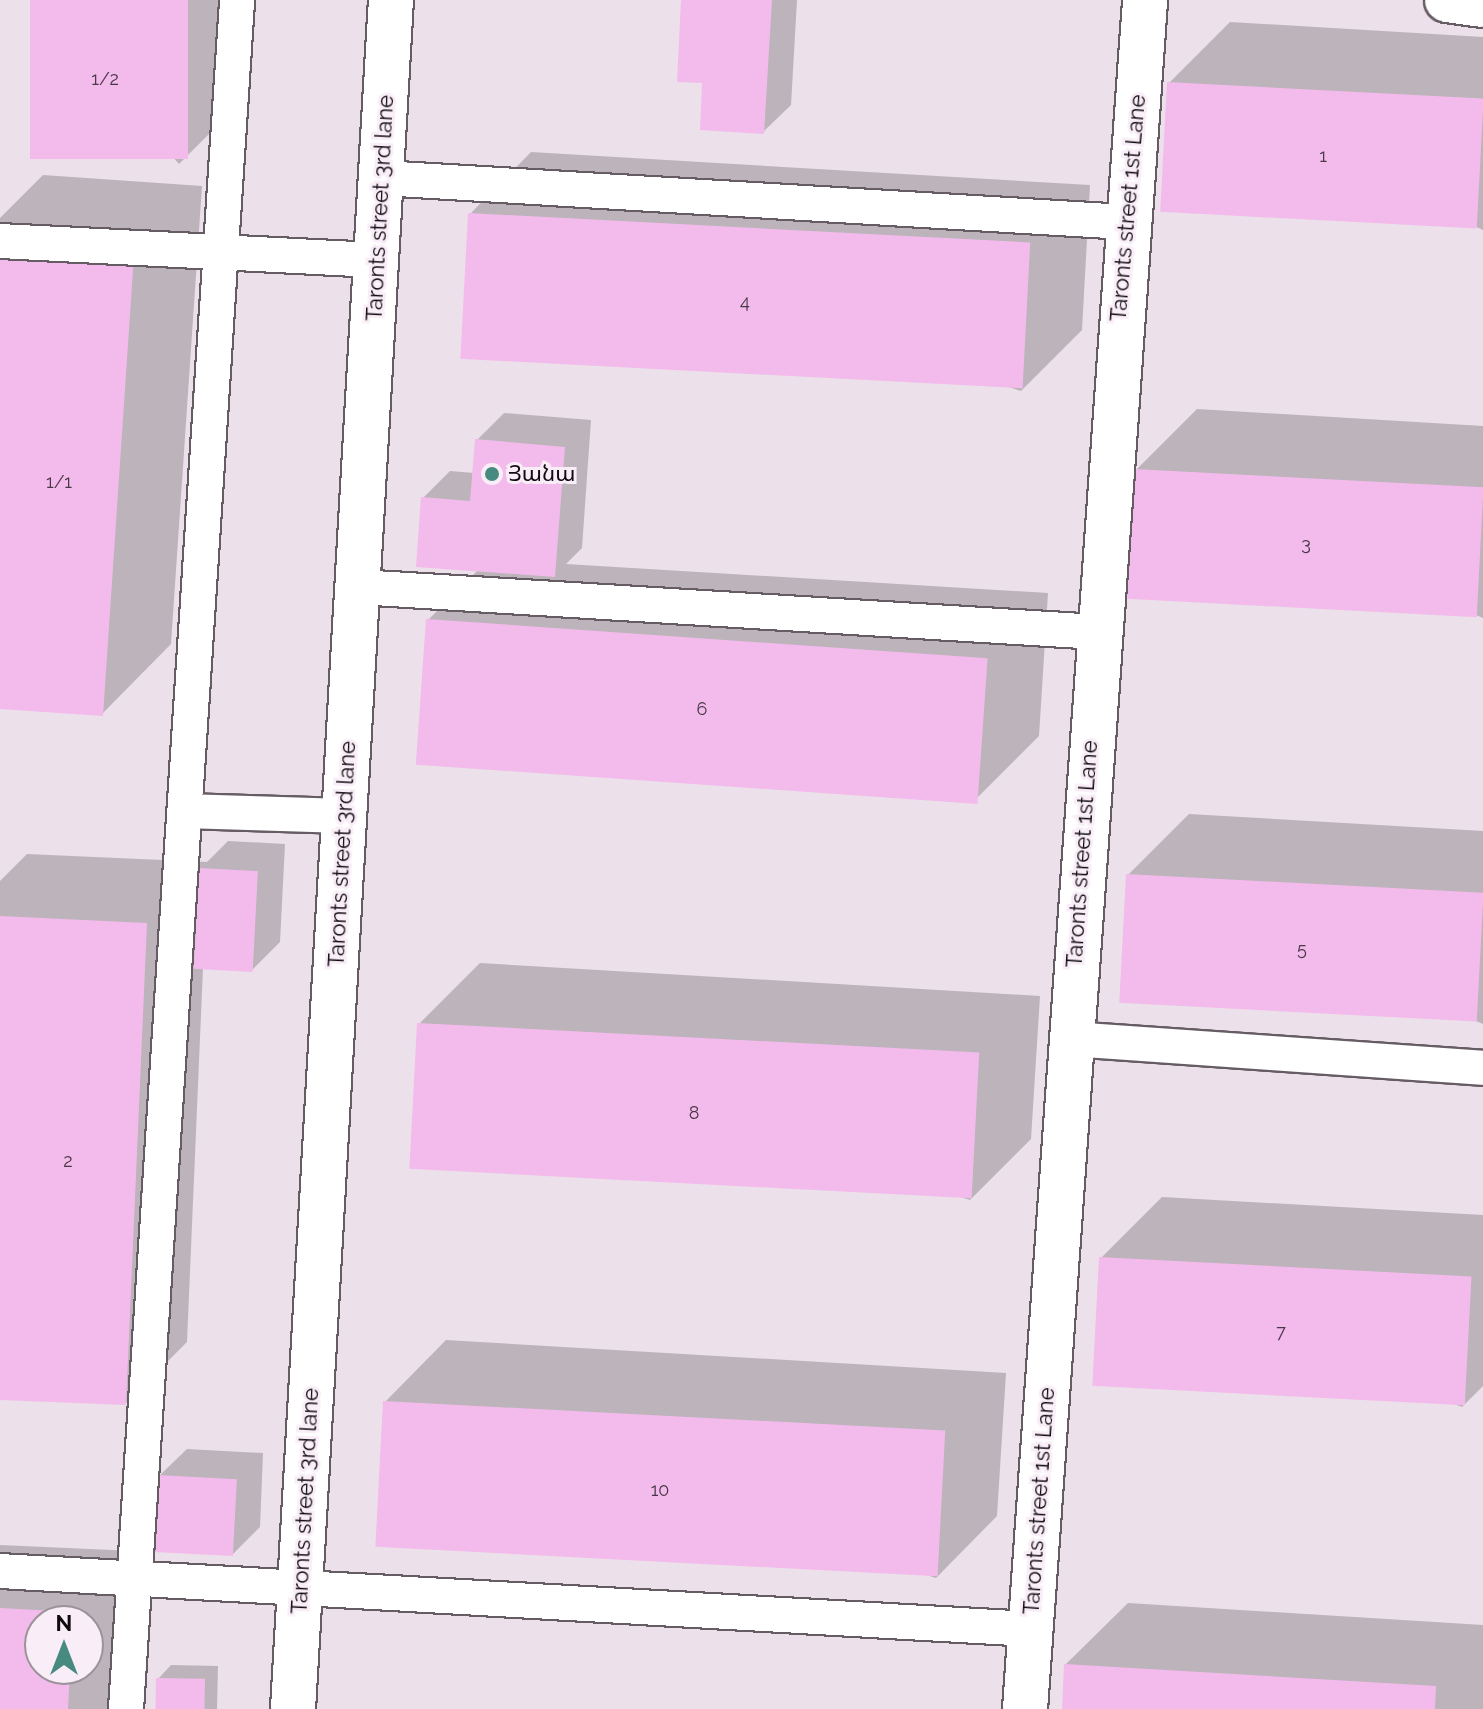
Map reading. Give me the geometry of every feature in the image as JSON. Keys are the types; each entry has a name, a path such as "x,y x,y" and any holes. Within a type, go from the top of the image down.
{"street":[{"name":"Taronts street 3rd lane","path":"293,1709 391,0"},
{"name":"Taronts street 1st Lane","path":"1025,1709 1125,222 1145,0"},
{"path":"1447,0 1483,5"}],"lane":[{"path":"126,1709 137,1578 237,0"},
{"path":"381,178 1125,222"},
{"path":"0,241 377,260"},
{"path":"358,587 1098,632"},
{"path":"185,811 344,816"},
{"path":"1070,1039 1483,1068"},
{"path":"0,1571 1030,1629"}],"building":[{"path":"30,0 188,0 188,159 30,159"},
{"path":"681,0 772,0 764,134 700,130 702,83 677,82"},
{"path":"1167,82 1483,99 1477,228 1160,212"},
{"path":"468,213 1030,242 1023,388 460,359"},
{"path":"0,246 134,255 103,716 0,709"},
{"path":"475,439 565,447 555,577 416,567 421,497 470,501"},
{"path":"1134,469 1483,487 1477,617 1127,599"},
{"path":"426,619 988,658 977,804 416,765"},
{"path":"199,868 258,871 253,972 194,969"},
{"path":"1126,874 1483,893 1477,1022 1119,1003"},
{"path":"0,916 147,923 126,1405 0,1400"},
{"path":"417,1023 979,1052 972,1198 409,1169"},
{"path":"1099,1257 1471,1277 1465,1405 1092,1386"},
{"path":"383,1401 945,1430 938,1576 375,1547"},
{"path":"157,1475 237,1479 233,1556 153,1552"},
{"path":"0,1608 24,1609 24,1685 69,1685 68,1709 0,1709"},
{"path":"1064,1664 1436,1686 1435,1709 1062,1709"},
{"path":"156,1678 205,1679 204,1709 155,1709"}],"place":[{"name":"Յանա","path":"492,474"}]}
